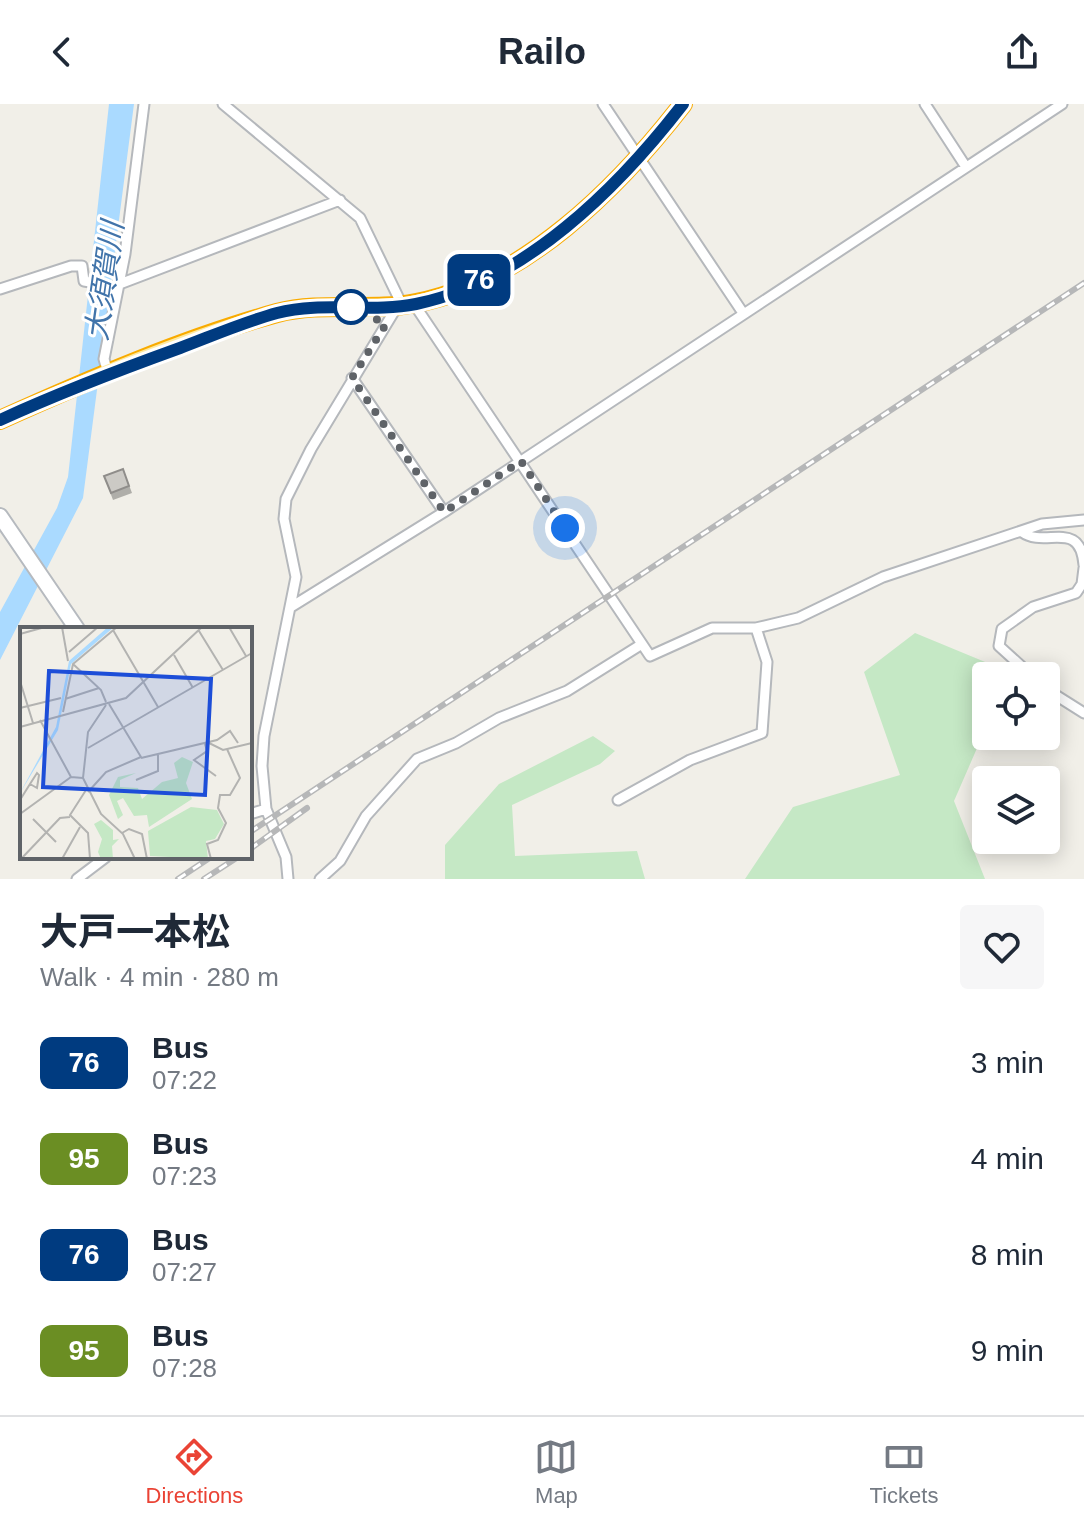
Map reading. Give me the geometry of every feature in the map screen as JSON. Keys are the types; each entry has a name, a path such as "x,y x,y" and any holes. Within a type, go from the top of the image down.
{"highway":[{"path":"0,420 70,388 281,312 405,305 464,287 523,257 571,220 638,159 683,104"}],"main road":[{"path":"0,516 76,627"}],"street":[{"path":"105,375 104,359 144,104"},
{"path":"223,104 360,218 405,305 521,461 650,656 712,628 756,628 798,618 883,577 1042,524 1082,522"},
{"path":"603,104 743,313"},
{"path":"925,104 966,167"},
{"path":"291,607 444,512 1062,104"},
{"path":"117,285 340,200"},
{"path":"0,289 71,266 82,266 84,281 90,282"},
{"path":"288,879 286,857 266,809 262,766 264,736 291,607 296,562 284,519 286,499 352,378 405,305"},
{"path":"352,378 444,512"},
{"path":"1017,662 999,646 1002,629 1033,607 1076,593 1082,584 1084,567 1083,555 1073,540 1059,535 1034,539 1022,532"},
{"path":"618,800 690,760 762,733 767,662 756,628"},
{"path":"320,879 340,861 366,816 417,759 456,743 484,724 567,691 642,644"},
{"path":"1060,698 1084,713"},
{"path":"252,813 266,809"},
{"path":"77,879 103,859"}],"green space":[{"path":"915,633 985,662 972,662 972,750 976,750 954,801 972,846 972,854 975,854 985,879 745,879 793,807 900,775 864,672"},
{"path":"593,736 615,751 600,764 512,805 515,856 637,851 645,879 445,879 445,845 499,784"}],"water":[{"name":"大須賀川","path":"109,104 134,104 83,498 0,660 0,612 57,508 68,477"}],"building":[{"path":"123,469 129,486 111,493 104,476"}],"railway":[{"path":"252,831 1084,283"},
{"path":"252,848 307,808"},
{"path":"178,879 208,859"},
{"path":"204,879 235,859"}],"bus line":[{"name":"76","path":"0,420 108,373 256,319 309,308 414,304 501,270 571,220 621,176 683,104"}],"route":[{"path":"351,307 386,324 352,378 444,512 521,461 565,528"}]}
